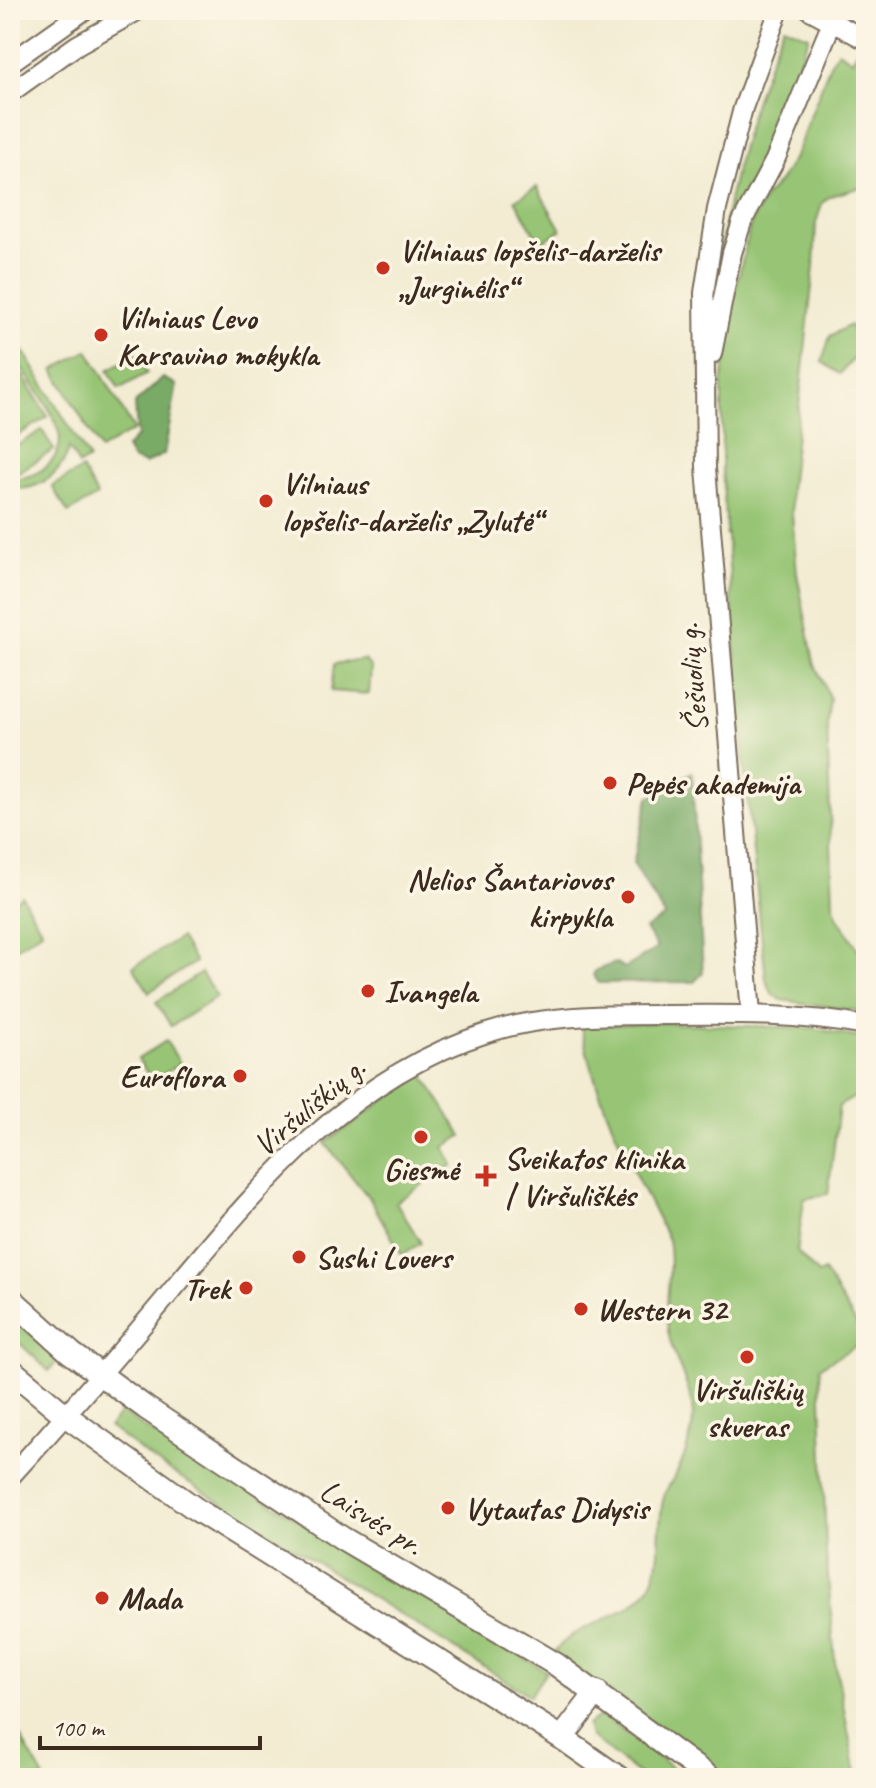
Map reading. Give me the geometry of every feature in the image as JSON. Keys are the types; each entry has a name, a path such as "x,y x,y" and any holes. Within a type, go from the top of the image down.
{"main road":[{"name":"Laisvės pr.","path":"10,1298 100,1375 342,1538 597,1692 710,1778"},
{"path":"10,1369 65,1415 197,1510 562,1738 619,1778"},
{"path":"562,1738 597,1692"}],"street":[{"path":"10,63 85,10"},
{"path":"10,93 77,45 139,10"},
{"name":"Šešuolių g.","path":"751,1014 706,468 704,293 717,209 743,108 779,10"},
{"path":"810,10 835,15 866,40"},
{"name":"Šešuolių g.","path":"705,384 732,253 742,222 788,132 835,15"},
{"name":"Viršuliškių g.","path":"10,1477 293,1153 356,1098 401,1070 459,1042 552,1018 751,1014 821,1018 866,1026"}],"green space":[{"path":"784,26 809,36 727,241 709,326 735,173 756,99"},
{"path":"859,47 866,52 866,186 830,196 822,203 816,223 790,490 797,574 814,662 830,699 827,721 833,904 838,918 866,961 866,1012 782,1000 773,995 766,980 743,754 722,470 722,384 733,302 750,226 765,197 779,182 796,154 830,64 838,51 852,60"},
{"path":"537,187 561,230 540,243 515,200"},
{"path":"850,325 863,348 840,374 822,362 830,336"},
{"path":"10,329 89,459 79,465 69,448 55,473 39,484 20,489 10,489 10,478 30,476 48,466 60,440 53,416 16,356"},
{"path":"88,350 134,430 100,450 54,370"},
{"path":"137,354 147,373 119,389 108,370"},
{"path":"10,355 48,417 10,440"},
{"path":"163,378 177,385 164,454 145,464 132,459 126,448 137,436 135,403"},
{"path":"42,430 54,450 12,476 10,450"},
{"path":"82,469 97,496 68,513 52,486"},
{"path":"364,660 371,667 369,694 331,691 334,664"},
{"path":"692,772 703,973 694,982 599,983 593,975 596,970 615,963 625,968 657,948 645,929 665,916 633,863 649,797"},
{"path":"22,896 42,931 11,951 10,904"},
{"path":"180,938 195,962 149,992 133,967"},
{"path":"201,973 217,997 171,1026 156,1002"},
{"path":"658,1023 813,1028 866,1039 866,1091 839,1106 828,1194 804,1199 797,1252 818,1274 824,1271 866,1340 820,1367 826,1551 835,1662 857,1778 724,1778 690,1749 553,1654 572,1636 633,1604 651,1584 658,1561 664,1497 683,1458 692,1430 690,1396 667,1324 668,1240 606,1109 581,1026"},
{"path":"166,1041 180,1063 153,1082 138,1059"},
{"path":"422,1073 462,1136 444,1147 453,1165 396,1202 421,1243 402,1255 370,1199 325,1143"},
{"path":"10,1313 61,1357 49,1371 10,1334"},
{"path":"121,1412 195,1462 253,1492 546,1671 530,1696 153,1460 109,1427"},
{"path":"598,1717 605,1718 686,1778 643,1778 590,1736 587,1725"},
{"path":"10,1719 44,1778 10,1778"}],"place":[{"name":"Vilniaus lopšelis-darželis „Jurginėlis“","path":"383,268"},
{"name":"Vilniaus Levo Karsavino mokykla","path":"101,335"},
{"name":"Vilniaus lopšelis-darželis „Zylutė“","path":"266,501"},
{"name":"Pepės akademija","path":"610,783"},
{"name":"Nelios Šantariovos kirpykla","path":"628,897"},
{"name":"Ivangela","path":"368,991"},
{"name":"Euroflora","path":"240,1076"},
{"name":"Giesmė","path":"421,1137"},
{"name":"Sveikatos klinika | Viršuliškės","path":"486,1176"},
{"name":"Sushi Lovers","path":"299,1257"},
{"name":"Trek","path":"246,1288"},
{"name":"Western 32","path":"581,1309"},
{"name":"Viršuliškių skveras","path":"747,1357"},
{"name":"Vytautas Didysis","path":"448,1508"},
{"name":"Mada","path":"102,1598"}]}
